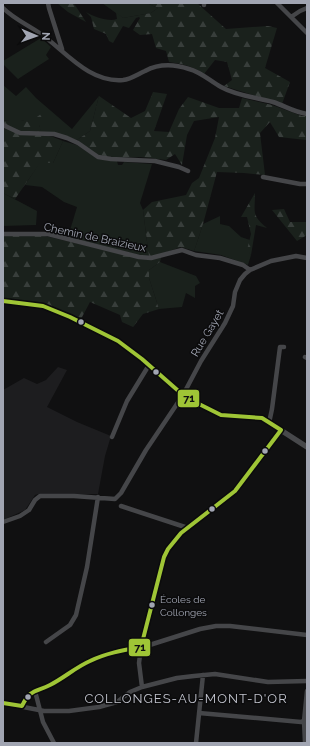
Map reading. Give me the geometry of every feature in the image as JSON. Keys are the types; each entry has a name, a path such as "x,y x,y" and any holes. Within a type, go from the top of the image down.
{"main road":[{"path":"3,301 43,306 70,317 118,341 149,365 183,395 222,415 262,418 307,447"}],"street":[{"path":"48,3 62,51"},
{"path":"277,3 307,33"},
{"path":"3,8 14,18 42,34 82,67 108,79 125,79 167,64 200,73 228,90 254,99 273,102 307,114"},
{"path":"291,17 307,8"},
{"path":"3,125 20,133 54,134 78,143 98,157 111,159 155,160 188,171"},
{"path":"263,177 307,184"},
{"name":"Chemin de Braizieux","path":"3,234 48,234 139,257 151,258 182,250 196,255 220,258 250,270"},
{"name":"Rue Gayet","path":"98,497 115,499 121,493 146,450 183,395 201,361 225,323 233,306 235,292 240,280 250,270 271,261 296,256 307,258"},
{"path":"269,423 280,347 284,347"},
{"path":"112,437 127,402 149,365"},
{"path":"142,687 139,663 141,647 164,557 174,540 235,491 281,430"},
{"path":"3,522 20,516 29,510 35,500 40,496 98,497 87,568 76,615 70,625 46,642"},
{"path":"121,506 188,528"},
{"path":"22,706 26,697 35,691 46,687 90,661 200,629 216,626 230,626 307,634"},
{"path":"3,702 40,710 69,711 99,707 117,702 130,692 142,687 177,678 215,674 268,682 307,682"},
{"path":"196,743 202,675"},
{"path":"35,691 43,722 54,743"},
{"path":"305,743 304,721 307,691"},
{"path":"199,713 301,722 304,721"}],"shaded area":[{"path":"58,367 67,370 47,407 77,422 111,436 105,456 98,494 38,494 35,495 25,510 3,520 3,390 24,378 37,384 46,380"}],"green space":[{"path":"57,3 72,3 75,5 86,22 68,12"},
{"path":"102,3 147,3 158,8 151,13 123,18"},
{"path":"147,3 197,3 226,29 268,26 277,28 265,68 290,82 282,104 224,86 232,80 227,62 215,60 204,74 196,69 169,62 166,51 156,48 152,34 140,35 133,30 140,18 139,17 136,18 129,28 123,26 113,43 109,41 106,34 94,29 91,17 86,12 93,16 114,20 117,19 116,12 123,18 151,13 158,8"},
{"path":"41,38 51,47 46,55 49,59 18,79 3,64 3,61"},
{"path":"3,85 16,96 26,87 36,98 72,129 99,96 90,131 77,140 54,133 41,132 39,125 29,122 21,120 3,121"},
{"path":"153,92 167,94 154,131 169,132 179,109 188,97 219,108 239,108 242,98 272,105 302,116 307,116 307,141 279,137 270,122 260,133 265,175 217,172 194,251 181,247 149,257 143,210 152,202 186,195 192,183 199,178 215,138 219,117 194,121 187,135 182,165 175,154 166,160 141,157 121,158 97,155 77,140 90,131 99,96 131,118 145,111"},
{"path":"41,114 44,119 39,125 43,135 63,141 53,163 40,163 15,199 3,193 3,121 16,119 30,122"},
{"path":"63,141 77,145 98,159 117,161 118,165 122,165 124,162 152,164 140,203 143,210 149,257 68,237 77,207 64,202 42,187 25,185 40,162 53,163"},
{"path":"3,193 37,211 36,225 3,226"},
{"path":"255,193 256,216 258,220 267,228 256,225 251,255 247,250 251,234 247,217 241,217"},
{"path":"284,209 290,222 307,222 307,235 297,241 272,210"},
{"path":"220,216 220,224 229,226 241,237 250,240 248,250 251,255 248,265 221,255 194,251 203,224"},
{"path":"3,236 45,236 139,258 161,258 160,262 149,270 149,278 159,309 143,314 133,327 122,322 120,315 90,302 81,319 44,303 3,298"},
{"path":"160,262 196,276 200,283 195,286 195,298 186,293 182,307 159,309 149,278 149,270"}],"transit line":[{"name":"71","path":"3,301 43,306 70,317 118,341 142,359 183,395 193,401 221,415 262,418 281,430 235,491 181,533 168,549 164,557 141,647 109,654 85,663 55,682 31,694 22,706 3,703"}],"place":[{"name":"Écoles de Collonges","path":"152,605"}],"district":[{"name":"COLLONGES-AU-MONT-D'OR","path":"186,698"}]}
